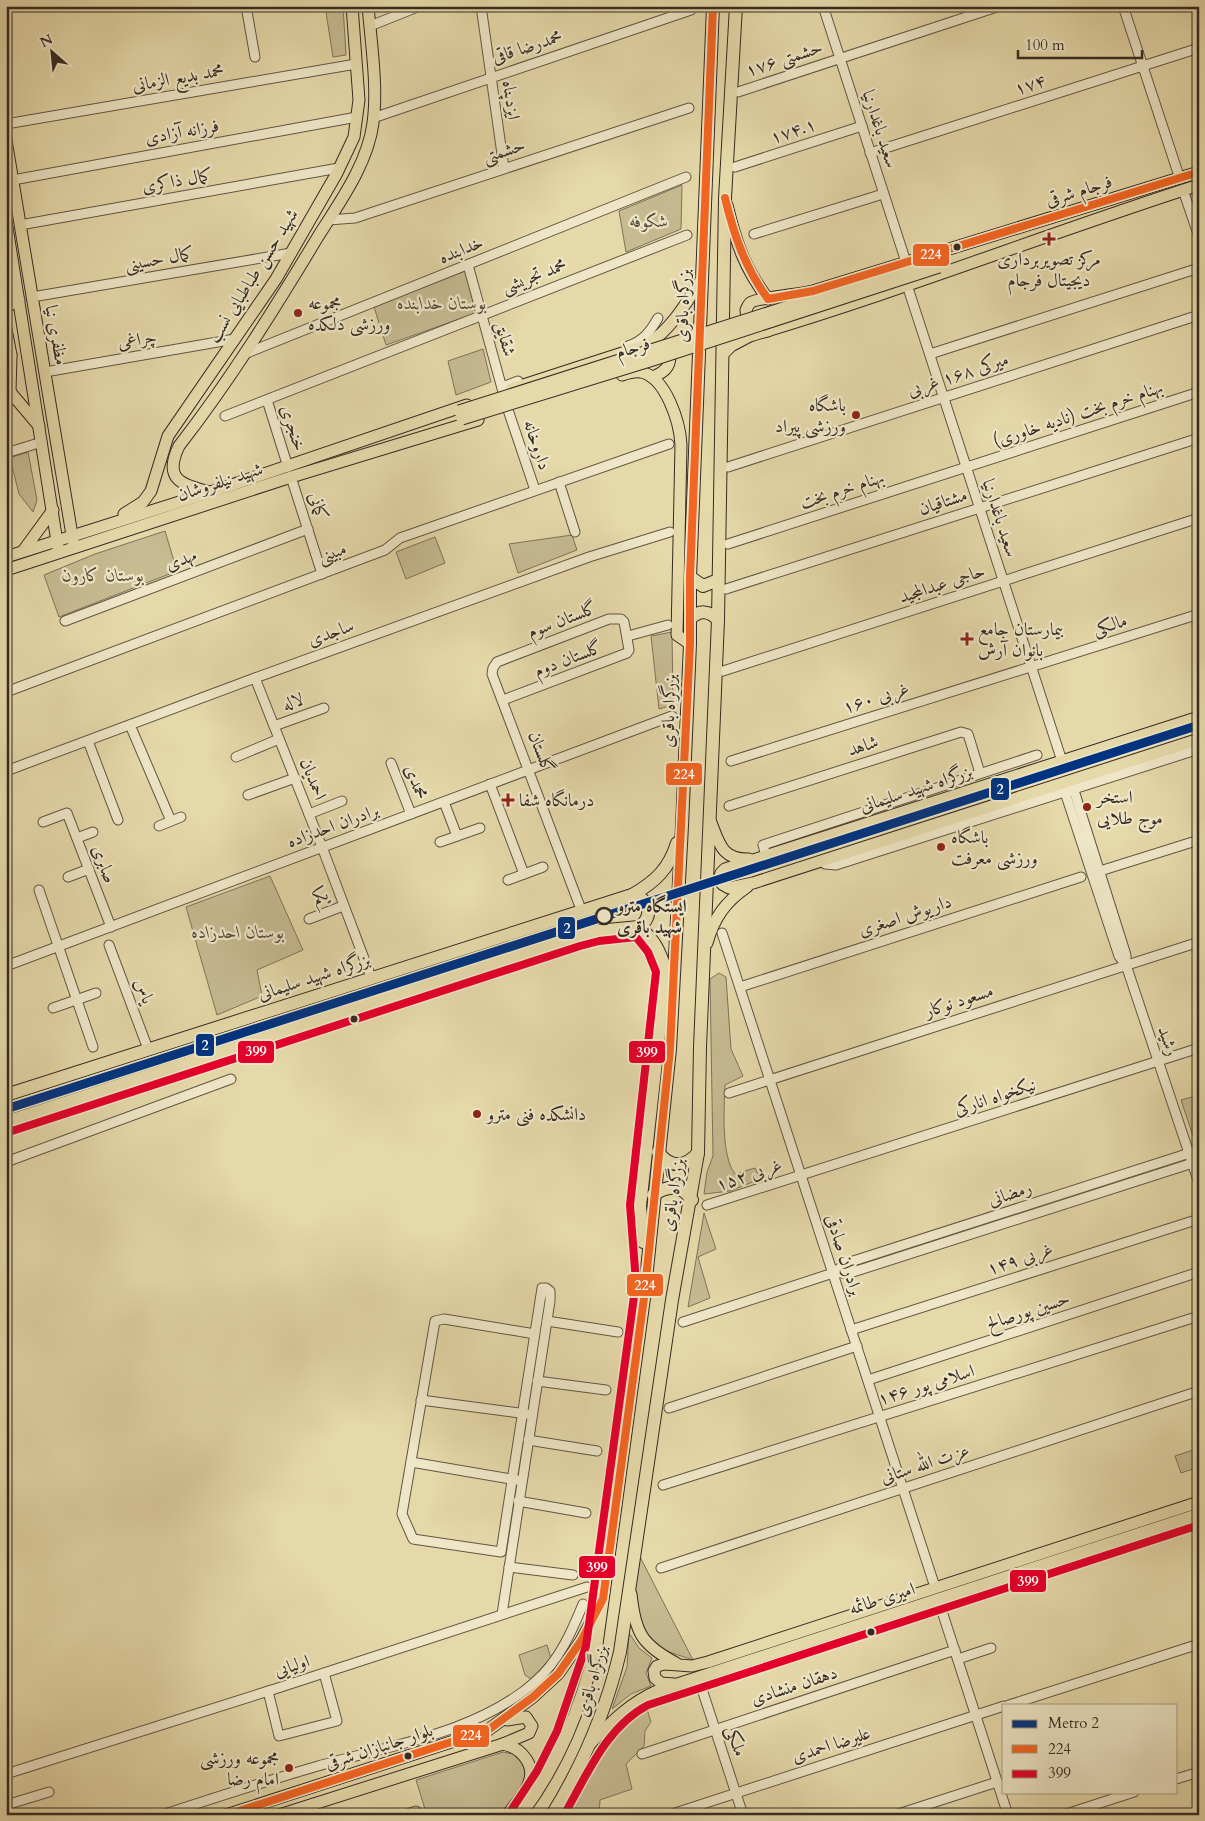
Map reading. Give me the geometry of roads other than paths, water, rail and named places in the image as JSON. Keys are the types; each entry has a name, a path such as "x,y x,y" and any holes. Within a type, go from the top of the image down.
{"highway":[{"name":"بزرگراه باقری","path":"520,1815 549,1772 577,1713 596,1648 646,1282 653,1195 670,1049 682,826 712,6"},
{"path":"709,819 718,620 722,585 725,198 736,6"},
{"path":"690,577 698,585 722,585"},
{"path":"690,619 704,612 710,613 718,620"},
{"name":"بزرگراه باقری","path":"552,1815 591,1744 611,1688 620,1652 672,1300 692,1200 698,1153 709,819"},
{"name":"بزرگراه شهید سلیمانی","path":"6,1095 632,895 652,884 664,873 674,855 682,826"},
{"path":"6,1122 577,936 605,930 639,927 648,920 649,908 643,899 632,895"},
{"path":"639,927 651,936 660,952 666,971 640,1206 646,1282"},
{"path":"658,1152 663,1159 678,1164 686,1164 698,1153"},
{"path":"653,1195 670,1187 679,1188 692,1200"}],"main road":[{"name":"شهید حسن طباطبایی نسب","path":"99,527 133,510 152,491 168,436 291,253 339,168 354,137 359,100 352,6"},
{"name":"شهید حسن طباطبایی نسب","path":"211,492 181,484 176,479 173,464 179,446 247,353 328,220 364,156 373,118 368,6"},
{"name":"مظفری نیا","path":"6,140 74,548"},
{"name":"فرجام شرقی","path":"976,260 1182,184 1199,172"},
{"name":"فرجام شرقی","path":"970,242 1182,184 1199,185"},
{"path":"725,198 738,247 752,278 768,298"},
{"name":"مظفری نیا","path":"7,226 53,510 58,553"},
{"path":"768,331 752,330 748,327 745,317 750,303 768,298 813,291 970,242"},
{"name":"فرجام","path":"938,263 970,242"},
{"path":"723,354 740,340 907,285 976,260"},
{"name":"فرجام","path":"443,414 461,415 938,263 976,260"},
{"path":"443,414 502,389 647,344 676,320 701,280"},
{"path":"6,307 19,300"},
{"path":"6,329 9,359 8,391 40,427"},
{"path":"647,344 661,345 667,349 670,356 667,368 662,374 652,377 668,399 681,439 677,635 690,644"},
{"name":"شهید نیلفروشان","path":"6,557 211,492 446,430 635,371 652,377"},
{"path":"199,390 208,400 216,397"},
{"name":"شهید نیلفروشان","path":"6,570 290,472 443,414"},
{"name":"فرجام","path":"446,430 461,415"},
{"path":"46,467 50,471 60,465"},
{"path":"22,552 53,510"},
{"name":"بزرگراه شهید سلیمانی","path":"752,883 729,888 722,884 719,879 725,869 1199,717"},
{"path":"704,952 712,924 723,906 752,883 821,860 1068,786 1199,739"},
{"path":"709,819 722,849 729,856 738,859 762,857"},
{"name":"امیری طائمه","path":"591,1744 612,1721 637,1699 1199,1502"},
{"name":"امیری طائمه","path":"676,1684 661,1682 655,1678 654,1671 660,1664 692,1666 708,1662 1199,1514"},
{"path":"630,1578 634,1620 642,1639 657,1653 680,1665"},
{"name":"بلوار جانبازان شرقی","path":"498,1724 533,1697 558,1674 581,1641 603,1599"},
{"name":"بلوار جانبازان شرقی","path":"226,1815 474,1734 513,1718 526,1717 532,1726 529,1733 524,1737 279,1815"},
{"path":"503,1744 514,1746 524,1755 530,1767 529,1785 507,1815"}],"street":[{"path":"246,6 255,57"},
{"path":"370,26 420,6"},
{"name":"ایزدپناه","path":"481,6 504,168"},
{"name":"سعید باغدارنیا","path":"823,6 906,262"},
{"name":"حشمتی ۱۷۶","path":"738,92 1000,6"},
{"path":"1123,6 1199,237"},
{"name":"محمدرضا قاقی","path":"373,118 491,76 691,10"},
{"name":"۱۷۴","path":"870,153 1199,48"},
{"name":"محمد بدیع الزمانی","path":"6,124 356,64"},
{"name":"حشمتی","path":"328,220 354,218 689,108"},
{"name":"فرزانه آزادی","path":"13,180 357,117"},
{"name":"۱۷۴.۱","path":"734,166 862,126"},
{"name":"کمال ذاکری","path":"20,225 339,168"},
{"name":"خدابنده","path":"247,353 686,177"},
{"path":"754,234 883,194"},
{"name":"محمد تجریشی","path":"225,416 481,314 687,235"},
{"name":"کمال حسینی","path":"32,297 291,253"},
{"name":"شقایق","path":"468,265 502,389"},
{"path":"930,354 1199,268"},
{"name":"سعید باغدارنیا","path":"907,285 1062,761"},
{"name":"میرکی ۱۶۸ غربی","path":"728,467 1199,315"},
{"path":"502,389 637,343 647,335 658,318"},
{"name":"چراغی","path":"45,372 235,339"},
{"name":"بهنام خرم بخت (نادیه خاوری)","path":"966,467 1199,392"},
{"name":"خنجری","path":"267,400 290,472"},
{"name":"داروخانه","path":"508,410 535,490"},
{"name":"مشتاقیان","path":"722,585 980,508 1199,438"},
{"path":"6,453 42,442"},
{"name":"مبینی","path":"6,692 385,550 400,538 669,444"},
{"name":"بهنام خرم بخت","path":"728,544 966,467"},
{"name":"کمانی","path":"290,472 322,574"},
{"path":"559,482 575,532"},
{"name":"حاجی عبدالمجید","path":"723,671 1199,518"},
{"name":"مهدی","path":"65,621 308,529"},
{"name":"ساجدی","path":"6,771 255,678 589,557 670,532"},
{"name":"مالکی","path":"1031,667 1199,614"},
{"name":"گلستان سوم","path":"497,662 615,618 624,622 628,636"},
{"path":"628,636 668,625"},
{"name":"گلستان دوم","path":"503,700 627,653 629,650 628,636"},
{"name":"گلستان","path":"497,662 492,674 530,769 582,912"},
{"name":"۱۶۰ غربی","path":"731,761 1031,667"},
{"name":"احمدیان","path":"255,678 371,977"},
{"name":"لاله","path":"274,726 324,708"},
{"name":"برادران احدزاده","path":"6,966 672,716"},
{"path":"130,725 171,821"},
{"name":"شاهد","path":"729,806 962,732 968,734 980,773"},
{"path":"236,757 279,739"},
{"path":"88,741 118,820"},
{"path":"1068,786 1199,748"},
{"path":"762,857 763,845 1037,755"},
{"name":"محمدی","path":"391,763 411,814"},
{"path":"248,795 295,778"},
{"path":"490,784 524,874"},
{"name":"رشید","path":"1068,786 1100,871 1126,955 1126,965 1158,1062 1194,1152 1199,1184"},
{"name":"رشید","path":"1068,786 1119,956 1126,965"},
{"path":"309,814 342,801"},
{"path":"444,802 457,836"},
{"name":"صابری","path":"43,822 67,813 111,926"},
{"path":"159,826 181,817"},
{"path":"440,842 480,828"},
{"path":"77,838 93,832"},
{"path":"1100,871 1199,840"},
{"path":"508,880 543,867"},
{"path":"68,877 89,869"},
{"name":"داریوش اصغری","path":"740,986 1081,877"},
{"path":"39,890 93,1046"},
{"name":"یکم","path":"309,919 343,906"},
{"name":"برادران صادقی","path":"722,932 1008,1815"},
{"name":"مسعود نوکار","path":"729,1092 1199,942"},
{"name":"یاس","path":"109,945 148,1049"},
{"path":"53,1008 96,993"},
{"name":"نیکخواه انارکی","path":"801,1175 1199,1048"},
{"path":"6,1162 231,1079"},
{"name":"رمضانی","path":"683,1322 833,1273 847,1263 1194,1152"},
{"name":"رمضانی","path":"833,1273 850,1273 1196,1162"},
{"name":"۱۵۲ غربی","path":"707,1205 801,1175"},
{"name":"۱۴۹ غربی","path":"851,1330 1199,1218"},
{"name":"حسین پورصالح","path":"868,1380 1199,1272"},
{"path":"502,1614 518,1501 518,1480 522,1414 535,1334 542,1288 546,1288 550,1291 550,1301 528,1440 518,1480 501,1552 413,1539 402,1514 434,1320 444,1319 535,1334"},
{"name":"۱۴۶ اسلامی پور","path":"663,1485 1199,1316"},
{"path":"547,1321 618,1332"},
{"path":"669,1408 856,1346"},
{"path":"537,1382 606,1390"},
{"name":"عزت الله ستانی","path":"661,1568 1199,1391"},
{"path":"421,1400 532,1415"},
{"path":"528,1440 597,1450"},
{"path":"411,1462 518,1480"},
{"path":"518,1501 586,1514"},
{"path":"509,1567 573,1575"},
{"name":"اولیایی","path":"6,1774 587,1587"},
{"path":"162,1815 285,1776 370,1753 469,1721 502,1705 538,1680 570,1634 583,1604"},
{"path":"1012,1704 1199,1644"},
{"name":"دهقان منشادی","path":"642,1754 715,1729 956,1655 990,1648"},
{"path":"268,1691 279,1736 337,1721 324,1673"},
{"name":"ملکی","path":"698,1677 743,1815"},
{"name":"علیرضا احمدی","path":"669,1815 1002,1707"},
{"path":"469,1721 474,1734"},
{"path":"1178,1778 1199,1772"},
{"path":"895,1815 997,1782"},
{"path":"10,1815 6,1805 49,1792"},
{"path":"1064,1815 1128,1794"},
{"path":"404,1815 416,1811"}],"metro line":[{"name":"2","path":"6,1109 1199,725"}],"place":[{"name":"مرکز تصویربرداری دیجیتال فرجام","path":"1049,239"},
{"name":"مجموعه ورزشی دلکده","path":"298,313"},
{"name":"باشگاه ورزشی پیراد","path":"856,415"},
{"name":"بیمارستان جامع بانوان آرش","path":"967,639"},
{"name":"درمانگاه شفا","path":"508,800"},
{"name":"استخر موج طلایی","path":"1087,807"},
{"name":"باشگاه ورزشی معرفت","path":"941,847"},
{"name":"ایستگاه مترو شهید باقری","path":"604,916"},
{"name":"دانشکده فنی مترو","path":"477,1114"},
{"name":"مجموعه ورزشی امام رضا","path":"289,1768"}],"park label":[{"name":"شکوفه","path":"649,221"},
{"name":"بوستان خدابنده","path":"442,303"},
{"name":"بوستان کارون","path":"103,575"},
{"name":"بوستان احدزاده","path":"238,932"}]}
